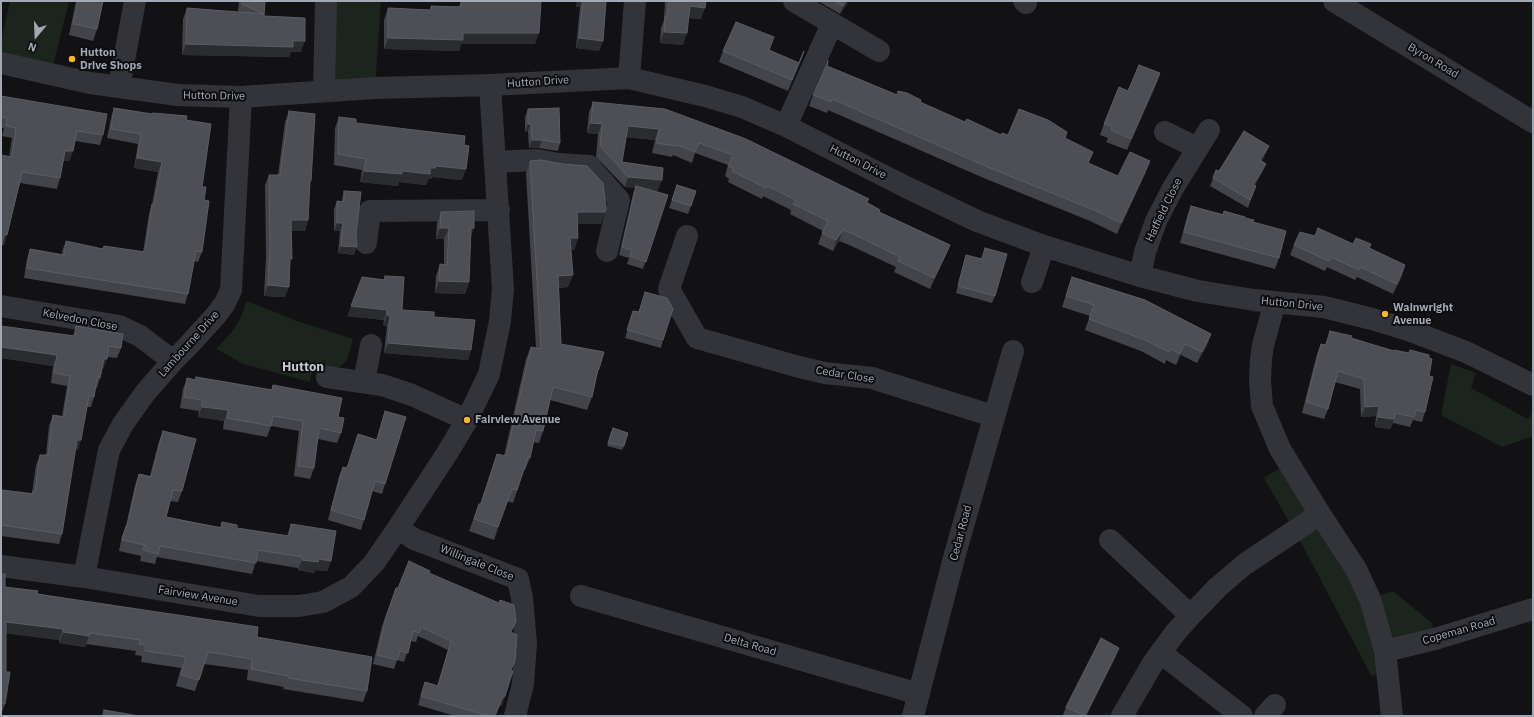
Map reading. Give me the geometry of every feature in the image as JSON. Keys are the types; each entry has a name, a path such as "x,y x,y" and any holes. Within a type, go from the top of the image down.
{"street":[{"path":"119,87 136,1"},
{"path":"324,91 326,1"},
{"path":"629,78 635,1"},
{"path":"794,1 879,51"},
{"name":"Byron Road","path":"1334,1 1533,122"},
{"path":"786,126 832,24"},
{"name":"Hutton Drive","path":"1,63 90,83 178,95 241,97 375,88 490,85 629,78 705,96 742,107 786,126 977,221 1044,246 1140,276 1198,291 1247,299 1324,307 1372,319 1408,330 1466,352 1533,385"},
{"name":"Fairview Avenue","path":"1,566 84,577 259,606 299,606 323,602 351,587 374,562 446,455 467,420 489,374 500,321 503,289 490,85"},
{"name":"Lambourne Drive","path":"84,577 109,450 123,424 145,393 173,361 198,337 217,314 231,290 241,97"},
{"name":"Hatfield Close","path":"1140,276 1145,252 1156,221 1173,188 1203,139 1165,132"},
{"path":"495,162 537,160 559,164 589,166 619,200 607,251"},
{"path":"366,243 370,211 499,210"},
{"name":"Cedar Close","path":"687,236 669,289 697,338 799,367 826,373 872,378 993,416"},
{"path":"1032,282 1044,246"},
{"path":"1275,302 1263,345 1261,360 1260,380 1262,406 1277,444 1356,569 1370,599 1385,651 1392,716"},
{"name":"Kelvedon Close","path":"1,306 119,326 140,336 173,361"},
{"path":"364,382 371,345"},
{"name":"Cedar Road","path":"913,716 993,416 1013,351"},
{"path":"327,377 382,385 412,395 467,420"},
{"path":"1122,716 1153,663 1175,633 1190,616 1245,564 1320,514"},
{"name":"Willingale Close","path":"398,528 414,539 518,579 522,598 526,643 523,684 514,716"},
{"path":"1110,540 1190,616"},
{"name":"Delta Road","path":"581,596 919,694"},
{"name":"Copeman Road","path":"1385,651 1435,639 1533,609"},
{"path":"1161,653 1242,716"}],"shaded area":[{"path":"10,1 69,1 51,75 1,63 1,41"},
{"path":"326,1 381,1 375,88 324,91"},
{"path":"247,301 300,322 353,339 347,360 340,367 328,368 313,365 310,382 244,364 216,349 232,332 240,319"},
{"path":"1451,364 1476,373 1471,388 1528,419 1533,412 1533,436 1502,447 1441,415"},
{"path":"1288,463 1370,599 1393,591 1432,623 1435,639 1374,653 1378,672 1372,677 1305,550 1264,478"}],"building":[{"path":"78,1 103,1 97,29 73,24"},
{"path":"242,1 265,1 264,16 305,18 305,41 293,41 293,47 186,44 187,8 264,14 242,4"},
{"path":"461,1 541,1 539,33 463,33 463,40 388,38 388,8 431,10 431,6 461,7"},
{"path":"583,1 606,1 603,41 579,38"},
{"path":"669,1 706,1 705,8 690,6 687,33 664,32 665,16 667,16"},
{"path":"834,1 846,1 843,6"},
{"path":"736,22 774,37 769,50 799,63 804,51 792,80 723,51"},
{"path":"828,61 827,66 897,95 898,91 907,93 921,100 920,102 965,122 967,119 1001,135 1002,133 1008,135 1019,109 1048,120 1067,132 1065,138 1093,152 1088,163 1118,176 1130,152 1150,161 1121,223 1094,210 990,168 832,99 831,102 813,95"},
{"path":"1139,65 1160,73 1131,139 1111,130 1112,127 1104,124 1119,87 1128,91"},
{"path":"1,96 107,114 103,135 77,131 73,151 65,151 60,178 22,172 7,235 4,235 1,249 1,155 12,157 16,128 6,126 7,118 1,117"},
{"path":"593,102 665,109 746,139 869,199 866,202 880,210 879,212 950,245 934,278 898,261 900,257 851,233 843,230 836,240 822,233 828,221 793,204 796,200 767,186 766,188 732,171 733,168 728,166 733,155 699,143 695,152 677,145 656,143 659,129 628,126 622,162 663,168 662,180 628,177 600,146 602,124 591,123"},
{"path":"114,108 152,114 187,116 186,120 211,124 202,187 206,187 204,200 209,201 202,252 196,251 188,294 27,268 30,249 64,255 66,241 103,249 104,246 145,252 152,204 154,205 162,162 137,158 141,134 111,129"},
{"path":"559,108 560,143 532,140 531,124 528,124 528,109"},
{"path":"289,111 315,114 308,220 291,220 292,259 290,259 289,287 268,285 270,247 269,175 280,175"},
{"path":"339,117 356,119 356,123 465,136 464,145 469,146 466,169 436,166 435,168 430,168 430,174 402,171 402,174 364,171 366,159 338,154"},
{"path":"1244,131 1269,146 1260,160 1266,164 1253,185 1256,186 1250,200 1213,178 1216,170 1219,171"},
{"path":"541,160 587,166 603,183 606,209 605,212 577,212 578,238 570,238 573,275 558,276 561,344 604,352 598,369 592,397 553,387 543,431 536,430 530,458 528,457 517,490 512,489 498,527 474,519 479,504 481,504 497,454 506,456 531,347 541,349 530,161"},
{"path":"677,185 696,191 691,206 672,200"},
{"path":"636,186 668,195 646,262 630,256 632,250 622,247"},
{"path":"344,191 361,192 356,234 357,247 341,246 343,223 337,223 337,201 344,202"},
{"path":"1191,206 1223,215 1224,211 1254,220 1253,222 1286,231 1279,258 1184,232"},
{"path":"474,211 474,228 471,228 469,282 439,281 440,264 447,265 449,228 440,228 441,212"},
{"path":"1318,228 1353,244 1356,238 1371,244 1369,248 1405,265 1397,284 1360,267 1359,270 1331,257 1329,261 1294,245 1300,232 1315,236"},
{"path":"985,248 1007,254 995,296 958,286 966,255 982,259"},
{"path":"385,276 404,277 402,310 434,312 434,317 475,320 471,350 388,343 390,316 387,315 387,310 351,306 362,277 385,280"},
{"path":"1072,277 1145,300 1211,334 1202,352 1185,344 1180,354 1170,349 1169,352 1145,340 1089,319 1094,305 1066,296"},
{"path":"645,292 667,298 673,309 663,340 627,330 633,311 639,312"},
{"path":"1,326 75,336 76,326 123,334 121,348 109,346 107,359 104,359 100,378 97,377 94,397 89,396 81,440 77,440 62,534 1,525 2,490 33,494 33,491 35,491 40,455 48,455 53,415 64,417 70,376 54,373 57,355 1,347"},
{"path":"1330,331 1352,336 1351,338 1394,351 1409,353 1410,350 1429,355 1429,358 1432,359 1429,376 1433,377 1425,412 1416,410 1414,417 1395,413 1394,419 1378,417 1379,406 1365,407 1364,379 1338,371 1328,409 1306,402 1321,344 1326,345"},
{"path":"196,377 272,390 273,385 342,398 338,417 344,418 341,433 319,428 314,468 298,466 303,421 273,416 271,426 227,418 228,410 202,407 202,400 184,397 187,378 196,380"},
{"path":"385,411 406,417 385,484 375,481 364,520 331,510 343,467 347,468 358,434 377,440"},
{"path":"613,428 628,433 624,446 608,443"},
{"path":"163,431 196,439 182,491 173,490 166,517 221,528 222,522 237,525 237,528 289,536 291,524 336,531 331,561 319,559 318,562 302,560 302,557 258,550 256,563 160,546 158,554 143,550 145,545 122,540 127,526 139,474 151,477"},
{"path":"409,561 430,571 429,573 499,603 500,600 514,605 516,621 511,632 517,635 515,661 511,670 513,671 505,696 502,698 495,716 488,716 421,696 425,682 438,686 451,641 421,627 419,633 413,631 408,653 400,651 397,660 377,655 386,617 396,588 398,588"},
{"path":"1,574 5,574 5,587 38,591 37,594 258,627 257,637 372,657 367,691 288,678 288,676 251,669 252,659 208,652 199,680 181,675 186,657 145,651 146,645 139,644 140,640 89,633 89,636 63,632 63,629 6,622 6,672 10,672 5,704 1,703"},
{"path":"1101,638 1119,648 1085,716 1066,707"},
{"path":"104,710 139,716 103,716"}],"place":[{"name":"Hutton Drive Shops","path":"72,59"},
{"name":"Wainwright Avenue","path":"1385,314"},
{"name":"Fairview Avenue","path":"467,420"}],"district":[{"name":"Hutton","path":"303,367"}]}
